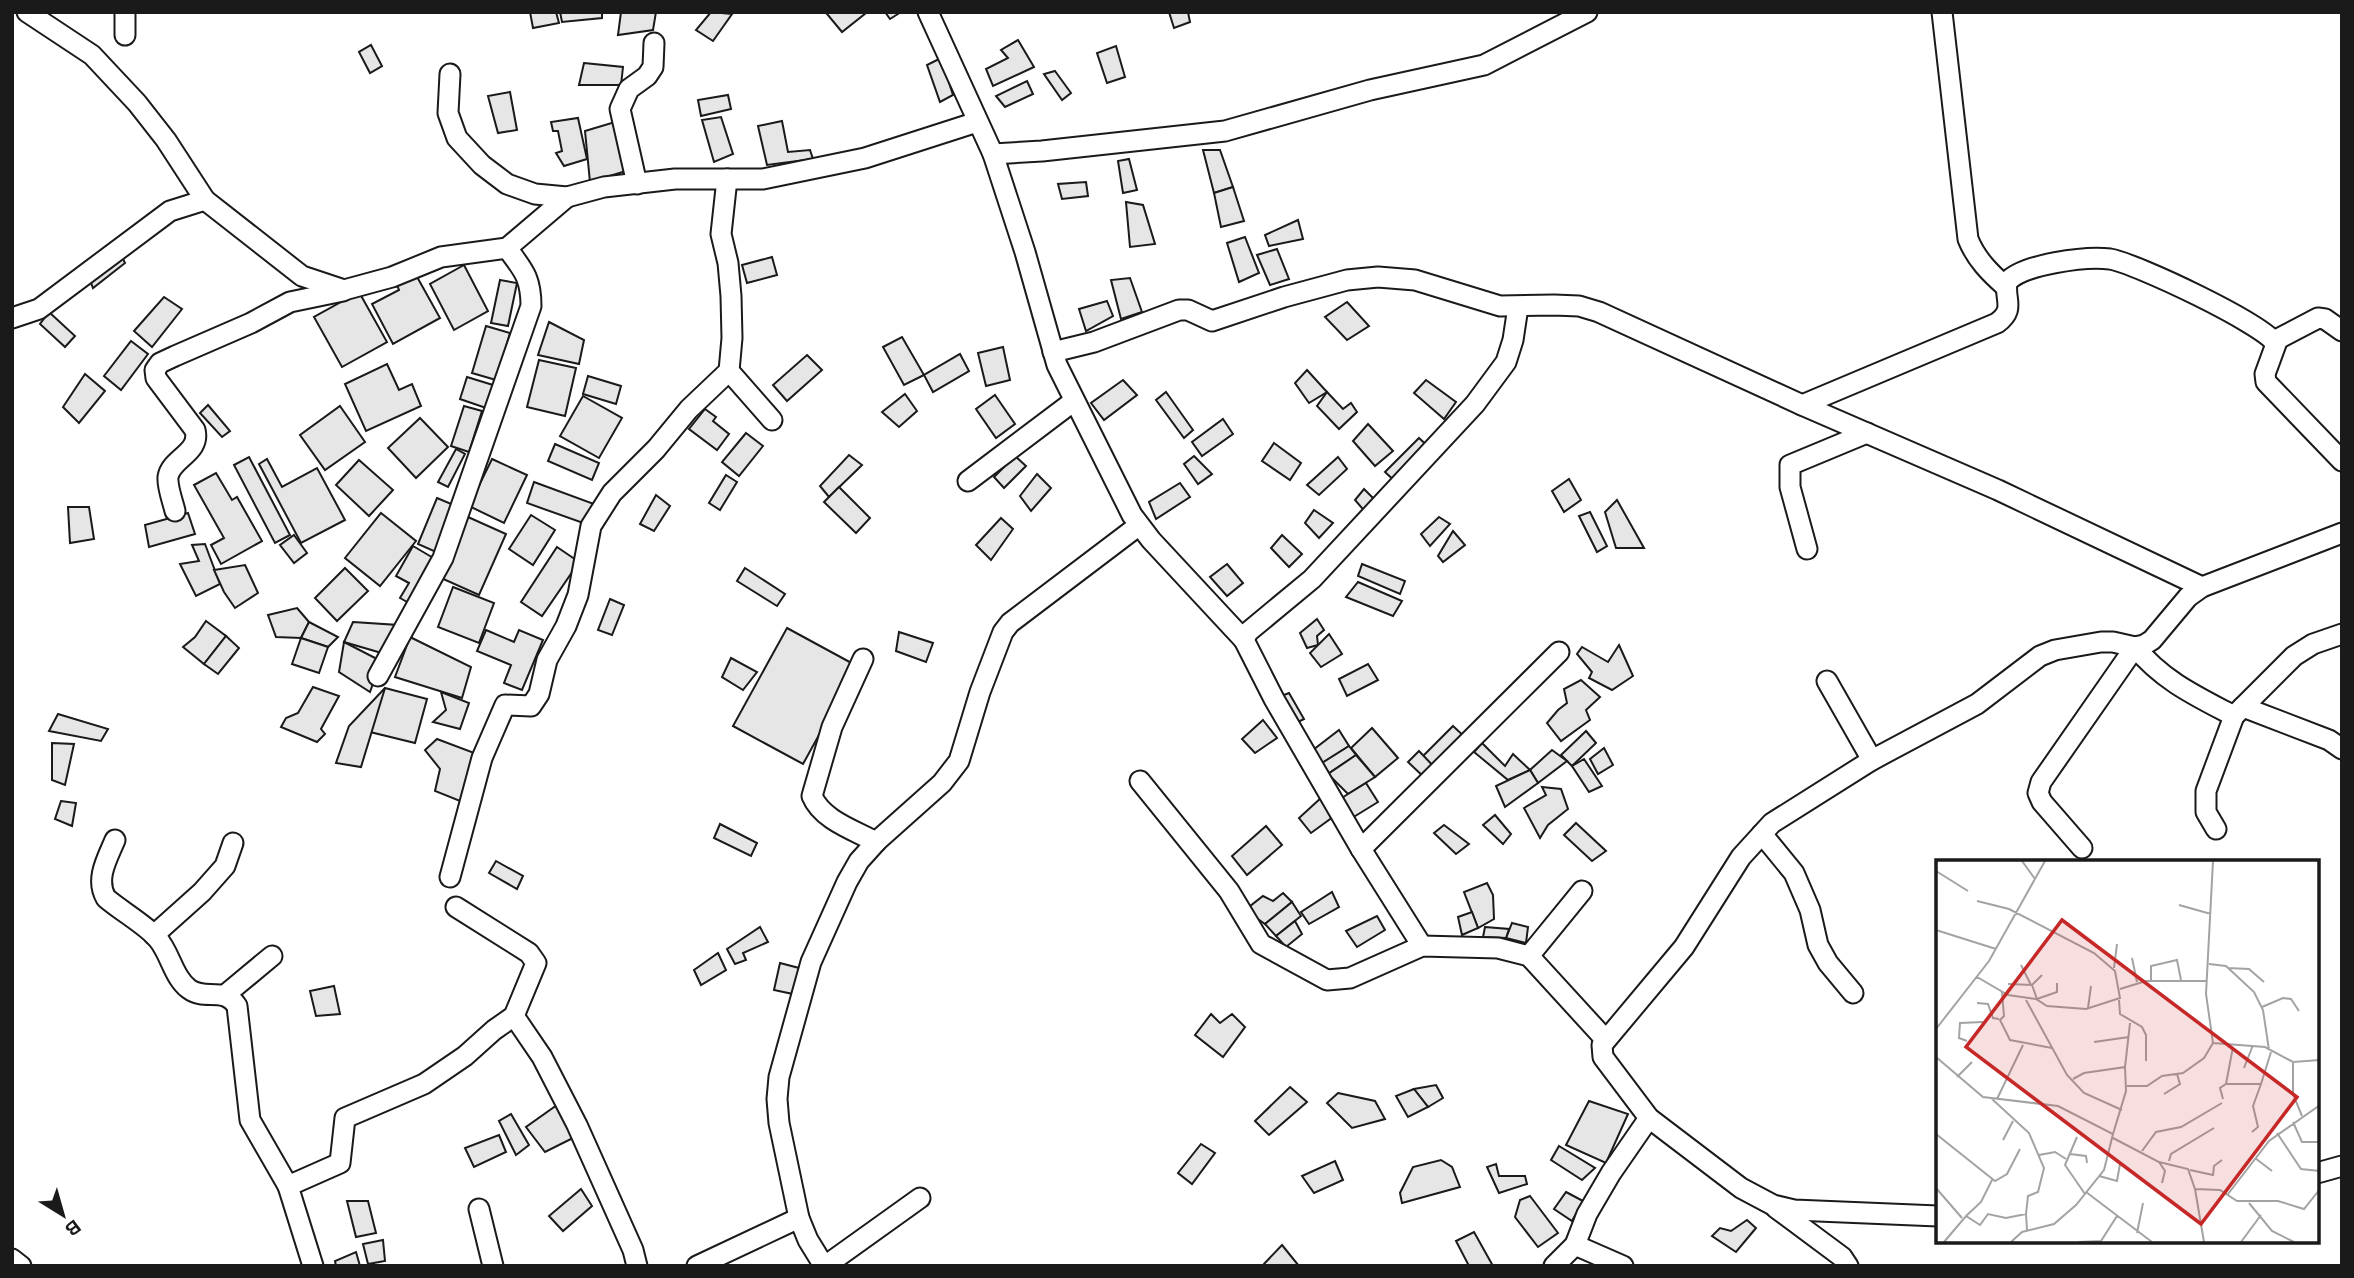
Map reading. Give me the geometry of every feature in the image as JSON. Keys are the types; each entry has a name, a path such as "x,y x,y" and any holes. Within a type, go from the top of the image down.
{"street":[{"path":"27,12 92,55 166,140 205,200 302,276 344,290"},
{"path":"125,12 125,35"},
{"path":"928,12 993,154 1025,252 1052,352 1138,526 1244,640 1274,699 1361,849 1422,946"},
{"path":"993,154 1224,131 1370,90 1484,65 1587,12"},
{"path":"1942,12 1968,239 1972,250 1987,271 2006,287"},
{"path":"637,184 620,108 629,89 647,76 653,66 654,43"},
{"path":"450,74 448,113 457,138 473,156 507,184 535,194 567,197 604,187 675,179 763,179 865,158 977,122"},
{"path":"450,877 482,758 505,705 531,706 539,694 547,660 566,626 578,595 591,526 611,493 656,449 689,409 729,371 732,338 731,296 728,263 721,234 727,179"},
{"path":"175,511 168,477 193,447 197,437 195,430 156,378 155,370 160,363 251,323 290,302 392,276 441,257 507,248 567,197"},
{"path":"12,318 39,309 170,211 205,200"},
{"path":"378,676 443,558 531,306 531,287 507,248"},
{"path":"1802,405 1997,323 2009,310 2007,282 2019,273 2063,261 2093,257 2133,266 2210,302 2267,333 2274,341 2275,349 2265,374 2266,382 2342,461"},
{"path":"1052,352 1094,342 1180,310 1188,310 1212,321 1284,297 1347,280 1368,278 1415,279 1488,303 1518,307 1579,306 1599,312 2046,512 2202,587"},
{"path":"1244,640 1248,632 1312,579 1475,404 1506,362 1513,340 1518,307"},
{"path":"2274,341 2318,318 2325,319 2342,331"},
{"path":"729,371 772,420"},
{"path":"968,481 1074,401"},
{"path":"1807,550 1790,487 1790,465 1867,433"},
{"path":"920,1198 824,1266 808,1240 799,1218 779,1123 777,1099 779,1077 811,962 859,861 876,842 942,783 959,761 980,692 1003,632 1010,622 1138,526"},
{"path":"1848,1266 1842,1257 1773,1205 1741,1188 1649,1118 1603,1057 1602,1045 1605,1039 1684,947 1741,858 1762,834 1792,810 1872,760 1977,704 2040,656 2056,650 2101,642 2135,647 2144,645 2152,640 2188,597 2202,587 2342,533"},
{"path":"2216,829 2206,812 2206,791 2238,712 2294,656 2313,644 2342,634"},
{"path":"2135,647 2162,675 2238,712 2329,740 2342,749"},
{"path":"2082,848 2042,802 2038,793 2041,782 2135,647"},
{"path":"1361,849 1559,652"},
{"path":"863,659 832,727 812,796 816,806 828,816 876,842"},
{"path":"1827,681 1872,760"},
{"path":"1140,781 1229,891 1261,944 1326,980 1350,978 1422,946 1499,948 1529,956 1605,1039"},
{"path":"1762,834 1794,873 1810,910 1818,944 1828,963 1853,993"},
{"path":"115,840 101,875 102,890 115,906 155,935 190,990 199,994 225,995 232,999 239,1014 250,1120 288,1185 313,1266"},
{"path":"155,935 202,892 225,866 233,843"},
{"path":"1529,956 1582,891"},
{"path":"288,1185 340,1163 345,1118 424,1084 465,1056 514,1016 536,963 528,953 456,907"},
{"path":"225,995 272,956"},
{"path":"514,1016 542,1057 577,1125 633,1250 637,1266"},
{"path":"1554,1266 1575,1245 1593,1204 1611,1173 1649,1118"},
{"path":"2319,1172 2342,1166"},
{"path":"1773,1205 1794,1210 1936,1216"},
{"path":"479,1209 493,1266"},
{"path":"698,1266 799,1218"},
{"path":"1575,1245 1623,1266"},
{"path":"12,1259 21,1266"}],"building":[{"path":"530,12 556,12 559,23 533,28"},
{"path":"560,12 602,12 602,18 562,22"},
{"path":"621,12 656,12 653,30 618,35"},
{"path":"711,12 732,14 713,41 696,30"},
{"path":"885,12 901,12 890,19"},
{"path":"1169,12 1188,12 1190,22 1174,28"},
{"path":"866,13 842,32 827,14"},
{"path":"1018,40 1034,67 993,86 986,69 1008,58 1001,50"},
{"path":"371,45 382,66 370,73 359,52"},
{"path":"1116,46 1125,77 1107,83 1097,53"},
{"path":"941,58 953,95 940,102 927,65"},
{"path":"584,63 623,67 621,85 579,85"},
{"path":"1055,71 1071,93 1062,100 1044,74"},
{"path":"1027,81 1033,94 1005,107 996,96"},
{"path":"510,92 517,130 498,133 488,96"},
{"path":"728,95 731,109 701,116 698,100"},
{"path":"721,117 733,154 714,162 702,120"},
{"path":"578,118 587,159 564,166 556,153 562,151 558,131 553,131 551,122"},
{"path":"782,121 788,152 810,150 813,159 767,165 758,126"},
{"path":"615,122 626,171 590,182 585,131"},
{"path":"1203,150 1220,150 1233,187 1214,193"},
{"path":"1129,159 1137,190 1123,193 1118,161"},
{"path":"1086,182 1088,196 1062,199 1058,184"},
{"path":"1233,187 1244,221 1221,227 1214,193"},
{"path":"1126,202 1143,205 1155,244 1130,247"},
{"path":"1298,220 1303,239 1269,246 1265,235"},
{"path":"1245,237 1259,273 1239,282 1227,243"},
{"path":"1277,249 1289,279 1270,285 1257,255"},
{"path":"122,257 125,263 93,288 90,280"},
{"path":"772,257 777,275 747,283 742,265"},
{"path":"464,265 488,311 454,330 430,284"},
{"path":"416,275 440,318 393,344 372,304 399,290 397,285"},
{"path":"1130,278 1142,312 1121,319 1111,280"},
{"path":"500,280 517,283 508,326 491,323"},
{"path":"359,292 387,342 342,367 314,317"},
{"path":"164,297 182,309 152,347 134,331"},
{"path":"1107,301 1113,316 1086,331 1079,309"},
{"path":"1347,302 1369,326 1347,340 1325,317"},
{"path":"49,312 75,336 65,347 40,324"},
{"path":"549,322 584,340 579,364 538,355"},
{"path":"486,326 510,333 496,380 472,373"},
{"path":"902,337 924,375 904,385 883,347"},
{"path":"131,341 148,354 121,390 104,376"},
{"path":"1003,347 1010,380 986,386 978,353"},
{"path":"960,354 969,371 933,392 924,375"},
{"path":"807,355 822,370 787,401 773,385"},
{"path":"539,360 576,368 565,416 527,407"},
{"path":"387,364 399,390 412,384 421,406 366,431 345,384"},
{"path":"1307,370 1327,392 1309,403 1295,383"},
{"path":"85,374 105,391 79,423 63,407"},
{"path":"588,376 621,386 616,404 583,394"},
{"path":"467,377 493,385 486,408 460,399"},
{"path":"1123,380 1137,395 1104,420 1091,403"},
{"path":"1426,380 1456,402 1444,419 1414,393"},
{"path":"1166,392 1193,430 1184,438 1156,400"},
{"path":"1327,392 1343,409 1351,403 1357,412 1339,429 1317,406"},
{"path":"905,394 917,411 899,427 882,412"},
{"path":"995,395 1015,424 996,438 976,409"},
{"path":"583,396 622,418 599,458 560,436"},
{"path":"208,405 230,431 222,437 200,413"},
{"path":"340,406 365,442 325,470 300,435"},
{"path":"464,406 482,411 469,452 451,446"},
{"path":"705,409 716,417 713,421 729,434 717,450 689,429"},
{"path":"420,418 448,447 416,478 388,448"},
{"path":"1223,419 1233,434 1202,456 1192,442"},
{"path":"1368,424 1393,451 1375,466 1353,441"},
{"path":"746,433 763,446 739,476 722,462"},
{"path":"1419,438 1431,449 1397,483 1385,472"},
{"path":"1274,443 1301,463 1290,480 1262,461"},
{"path":"555,444 599,463 592,480 548,461"},
{"path":"456,449 465,454 448,487 438,482"},
{"path":"849,455 862,465 829,497 820,486"},
{"path":"1015,456 1026,466 1004,488 994,477"},
{"path":"1194,456 1212,474 1198,484 1184,464"},
{"path":"249,457 290,535 275,543 234,465"},
{"path":"1338,457 1347,469 1319,495 1307,485"},
{"path":"267,459 282,487 317,468 345,520 301,543 259,464"},
{"path":"492,459 527,475 504,523 469,506"},
{"path":"359,460 393,490 369,516 336,485"},
{"path":"216,473 232,500 237,497 262,541 221,564 211,545 224,538 194,485"},
{"path":"1037,474 1051,488 1031,511 1020,496"},
{"path":"726,475 737,482 720,510 709,503"},
{"path":"1569,479 1581,500 1564,512 1552,491"},
{"path":"534,482 594,504 586,524 527,503"},
{"path":"1180,483 1190,497 1156,519 1149,502"},
{"path":"839,487 870,518 856,533 824,502"},
{"path":"1364,489 1379,504 1368,515 1355,500"},
{"path":"656,495 670,506 654,531 640,524"},
{"path":"437,498 456,506 436,552 418,544"},
{"path":"1617,500 1644,548 1616,548 1605,512"},
{"path":"68,507 89,507 94,539 70,543"},
{"path":"1314,510 1333,523 1319,538 1305,523"},
{"path":"1590,512 1607,546 1597,552 1579,516"},
{"path":"188,513 195,534 149,547 145,525"},
{"path":"381,513 416,541 380,586 345,558"},
{"path":"531,515 555,530 533,565 509,549"},
{"path":"468,517 506,534 479,595 441,578"},
{"path":"1439,517 1450,524 1430,546 1421,534"},
{"path":"1001,518 1013,529 991,560 976,545"},
{"path":"1453,531 1465,545 1443,562 1438,556"},
{"path":"294,535 307,553 294,563 280,545"},
{"path":"1282,535 1302,554 1289,567 1271,548"},
{"path":"205,544 220,584 196,596 180,564 199,561 192,545"},
{"path":"413,546 435,559 409,603 400,598 409,583 396,576"},
{"path":"557,547 579,562 542,616 521,602"},
{"path":"1227,564 1243,583 1227,596 1210,577"},
{"path":"1362,564 1405,581 1400,594 1358,576"},
{"path":"245,565 258,593 235,608 214,570"},
{"path":"345,568 368,591 337,621 315,598"},
{"path":"745,568 785,594 777,606 737,581"},
{"path":"1358,582 1402,601 1393,616 1346,597"},
{"path":"453,587 494,603 479,643 438,627"},
{"path":"610,599 624,605 612,635 598,630"},
{"path":"297,608 309,622 301,638 276,637 268,615"},
{"path":"1317,619 1324,630 1317,636 1318,645 1307,648 1300,633"},
{"path":"206,621 226,636 204,664 183,647 195,637"},
{"path":"309,622 338,637 328,647 301,638"},
{"path":"353,622 398,625 385,654 344,642"},
{"path":"787,628 857,666 803,764 733,726"},
{"path":"486,630 514,642 519,630 543,640 522,690 504,683 511,665 477,651"},
{"path":"899,632 933,643 926,662 896,651"},
{"path":"1329,634 1342,654 1321,667 1310,653"},
{"path":"226,636 239,648 218,674 204,664"},
{"path":"410,637 471,667 462,698 395,677"},
{"path":"301,638 328,647 319,673 292,664"},
{"path":"344,642 381,661 370,692 339,672"},
{"path":"1619,645 1633,676 1612,690 1589,678 1592,672 1577,654 1582,647 1608,662"},
{"path":"731,658 757,672 743,690 722,677"},
{"path":"1368,664 1378,680 1347,696 1339,679"},
{"path":"1581,680 1600,697 1586,710 1590,720 1561,741 1547,723 1567,703 1564,689"},
{"path":"313,687 339,696 321,729 325,734 317,742 281,727 286,718 298,713"},
{"path":"385,688 427,699 415,743 366,731"},
{"path":"385,688 361,767 336,763 349,726"},
{"path":"441,692 469,703 460,729 433,722 446,710"},
{"path":"1289,693 1304,719 1292,725 1276,698"},
{"path":"58,714 108,729 101,741 49,731"},
{"path":"1263,720 1277,738 1255,753 1242,739"},
{"path":"1453,726 1468,740 1437,770 1423,756"},
{"path":"1372,728 1398,758 1375,777 1351,748"},
{"path":"1339,730 1349,746 1322,763 1313,750"},
{"path":"1586,731 1596,743 1572,766 1561,755"},
{"path":"437,739 477,754 460,801 435,791 440,769 425,750"},
{"path":"52,743 74,744 65,785 52,780"},
{"path":"1482,743 1505,766 1513,754 1530,770 1508,780 1474,752"},
{"path":"1349,746 1356,755 1328,774 1322,763"},
{"path":"1604,748 1613,765 1598,774 1590,759"},
{"path":"1552,750 1567,761 1538,783 1530,770"},
{"path":"1419,751 1437,770 1427,780 1408,762"},
{"path":"1356,755 1375,777 1348,794 1328,774"},
{"path":"1584,759 1602,786 1589,792 1572,766"},
{"path":"1530,770 1538,783 1505,807 1496,786"},
{"path":"1366,783 1378,802 1352,818 1340,799"},
{"path":"1542,787 1561,789 1568,809 1548,825 1540,838 1524,808 1546,795"},
{"path":"1322,797 1337,814 1311,833 1299,818"},
{"path":"61,801 76,803 72,826 55,819"},
{"path":"1495,815 1511,834 1503,844 1483,825"},
{"path":"1576,823 1606,851 1592,861 1564,835"},
{"path":"720,824 757,843 751,856 714,838"},
{"path":"1444,825 1469,844 1456,854 1434,833"},
{"path":"1266,826 1282,845 1247,875 1232,856"},
{"path":"496,861 523,876 517,889 489,873"},
{"path":"1487,883 1493,895 1494,919 1478,928 1464,892"},
{"path":"1332,892 1339,907 1309,924 1301,912"},
{"path":"1283,893 1292,902 1265,924 1245,910 1263,896 1273,901"},
{"path":"1292,902 1301,916 1276,936 1265,924"},
{"path":"1472,912 1478,928 1462,935 1458,917"},
{"path":"1377,916 1385,930 1357,947 1346,931"},
{"path":"1295,921 1302,934 1286,947 1276,936"},
{"path":"1512,923 1528,927 1526,943 1506,938"},
{"path":"760,927 768,942 743,953 746,960 735,964 727,949"},
{"path":"1485,927 1509,929 1506,938 1483,937"},
{"path":"718,953 726,970 701,985 694,970"},
{"path":"780,963 803,969 793,994 774,990"},
{"path":"334,986 340,1014 316,1016 310,991"},
{"path":"1211,1014 1220,1023 1232,1014 1245,1027 1223,1057 1195,1035"},
{"path":"1436,1085 1443,1098 1428,1107 1414,1089"},
{"path":"1290,1087 1307,1102 1269,1135 1255,1121"},
{"path":"1414,1089 1428,1107 1408,1117 1396,1096"},
{"path":"1338,1093 1375,1101 1385,1119 1352,1128 1327,1103"},
{"path":"1589,1101 1628,1114 1606,1163 1566,1145"},
{"path":"557,1105 573,1138 545,1152 526,1127"},
{"path":"511,1114 529,1145 516,1155 499,1121"},
{"path":"499,1135 506,1152 474,1167 465,1148"},
{"path":"1201,1144 1215,1153 1192,1184 1178,1173"},
{"path":"1559,1146 1595,1168 1582,1180 1551,1160"},
{"path":"1441,1160 1452,1167 1460,1187 1402,1203 1400,1193 1413,1167"},
{"path":"1335,1161 1343,1180 1314,1193 1302,1176"},
{"path":"1496,1164 1499,1176 1525,1176 1527,1184 1499,1193 1487,1167"},
{"path":"581,1189 592,1206 563,1231 549,1216"},
{"path":"1566,1192 1583,1201 1572,1221 1554,1209"},
{"path":"1530,1196 1558,1233 1538,1247 1515,1217 1520,1200"},
{"path":"347,1201 368,1201 376,1233 356,1237"},
{"path":"1747,1220 1756,1228 1736,1252 1712,1236 1720,1228 1731,1231"},
{"path":"1474,1232 1493,1266 1469,1266 1456,1241"},
{"path":"383,1240 385,1261 368,1264 363,1244"},
{"path":"1282,1245 1299,1266 1265,1266 1264,1264"},
{"path":"356,1252 360,1266 336,1266 335,1261"}]}
